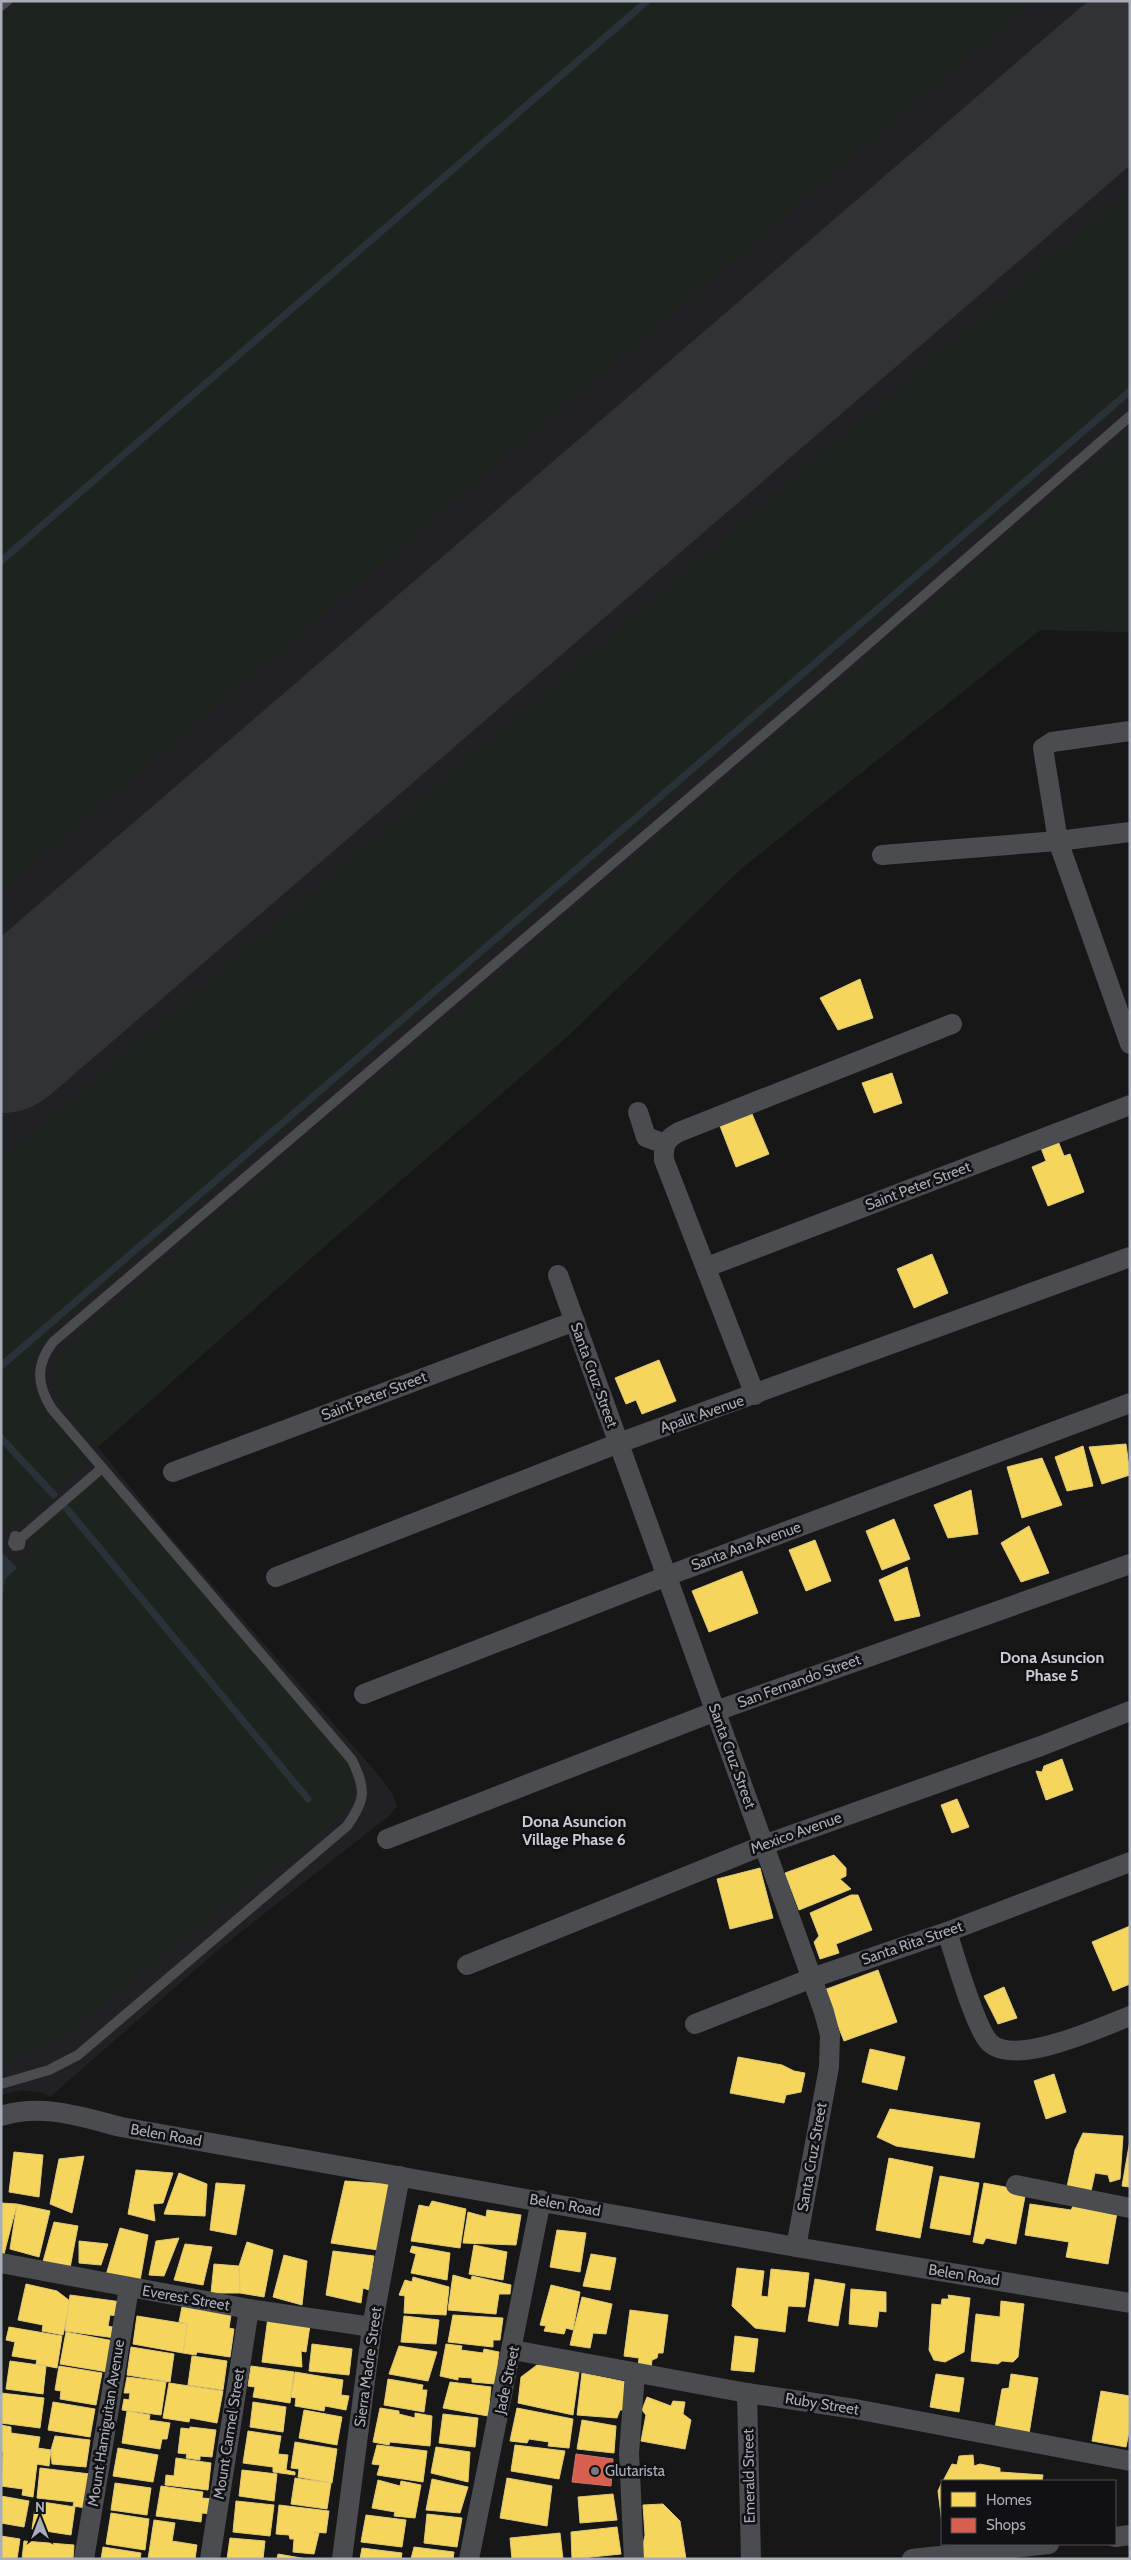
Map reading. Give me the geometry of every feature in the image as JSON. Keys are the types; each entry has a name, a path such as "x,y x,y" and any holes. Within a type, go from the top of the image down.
{"street":[{"path":"1130,731 1052,742 1043,748 1058,841 1130,1044"},
{"path":"882,855 1058,841 1130,832"},
{"path":"755,1396 707,1267 664,1160 665,1144 669,1138 679,1132 952,1024"},
{"name":"Saint Peter Street","path":"707,1267 1130,1105"},
{"path":"638,1112 646,1136 665,1144"},
{"name":"Apalit Avenue","path":"276,1577 619,1443 755,1396 1130,1257"},
{"name":"Santa Cruz Street","path":"558,1275 812,1978 830,2035 830,2051 796,2247"},
{"name":"Saint Peter Street","path":"172,1472 575,1321"},
{"name":"Santa Ana Avenue","path":"364,1694 667,1576 1130,1403"},
{"name":"San Fernando Street","path":"387,1839 716,1711 1130,1564"},
{"name":"Mexico Avenue","path":"467,1965 764,1844 1032,1749 1130,1711"},
{"name":"Santa Rita Street","path":"695,2024 812,1978 947,1932 1130,1862"},
{"path":"947,1932 982,2034 999,2049 1015,2050 1052,2045 1130,2016"},
{"name":"Belen Road","path":"1,2116 17,2111 65,2112 121,2127 541,2200 796,2247 1130,2303"},
{"name":"Sierra Madre Street","path":"342,2559 372,2327 400,2176"},
{"path":"1016,2185 1130,2208"},
{"name":"Jade Street","path":"470,2559 513,2350 541,2200"},
{"name":"Everest Street","path":"1,2263 129,2288 372,2327"},
{"name":"Mount Hamiguitan Avenue","path":"84,2559 129,2288"},
{"name":"Mount Carmel Street","path":"210,2559 249,2308"},
{"name":"Ruby Street","path":"513,2350 747,2393 855,2409 1130,2461"},
{"path":"634,2373 628,2453 634,2559"},
{"name":"Emerald Street","path":"747,2393 751,2559"},
{"path":"1116,2537 1130,2535"},
{"path":"912,2559 1040,2545"}],"lane":[{"path":"1,6 7,1"},
{"path":"1,2084 49,2070 78,2055 347,1826 363,1799 362,1786 352,1760 52,1409 43,1395 39,1368 44,1354 53,1342 820,686 1130,416"},
{"path":"21,1538 102,1468"}],"shaded area":[{"path":"1,1 1130,1 1130,632 1040,630 742,868 567,1037 333,1239 98,1447 163,1528 375,1771 392,1793 397,1806 390,1815 218,1950 50,2097 43,2093 22,2090 1,2095"},
{"path":"21,1 1034,1 1,892 1,19"},
{"path":"1130,190 1130,399 47,1335 35,1355 32,1370 33,1385 47,1413 89,1460 1,1536 1,1161"},
{"path":"1130,434 1130,632 1040,630 742,868 567,1037 333,1239 98,1447 71,1417 58,1396 54,1372 57,1357"},
{"path":"99,1468 348,1763 353,1784 352,1792 347,1806 327,1827 62,2036 1,2063 1,1613 5,1579 41,1549 25,1531"},
{"path":"1,1551 17,1568 5,1579 1,1613"}],"building: Homes":[{"path":"860,979 873,1018 838,1030 820,998"},
{"path":"892,1073 902,1103 874,1113 862,1083"},
{"path":"752,1114 769,1154 736,1167 720,1126"},
{"path":"1058,1141 1064,1156 1070,1154 1084,1192 1048,1206 1032,1167 1046,1161 1041,1148"},
{"path":"932,1254 948,1293 914,1308 897,1269"},
{"path":"659,1360 676,1401 642,1414 636,1400 626,1404 615,1378"},
{"path":"1126,1444 1130,1475 1102,1484 1089,1447"},
{"path":"1083,1446 1093,1486 1067,1491 1055,1457"},
{"path":"1042,1458 1062,1505 1022,1518 1007,1467"},
{"path":"971,1490 978,1534 948,1538 934,1505"},
{"path":"894,1519 910,1559 882,1570 866,1531"},
{"path":"1029,1526 1049,1573 1021,1582 1001,1543"},
{"path":"815,1540 831,1581 806,1591 789,1550"},
{"path":"907,1567 920,1616 895,1621 879,1580"},
{"path":"742,1571 758,1613 709,1632 692,1591"},
{"path":"1062,1759 1073,1790 1046,1800 1036,1771 1042,1772 1044,1766"},
{"path":"957,1799 969,1827 952,1833 941,1805"},
{"path":"834,1855 846,1868 846,1876 840,1879 851,1889 799,1910 785,1873"},
{"path":"760,1868 773,1918 730,1929 717,1879"},
{"path":"851,1895 858,1895 872,1930 836,1944 839,1953 820,1959 814,1942 819,1936 810,1913"},
{"path":"1130,1926 1130,1984 1113,1991 1092,1942"},
{"path":"878,1970 897,2022 844,2041 824,1990"},
{"path":"1004,1987 1017,2018 998,2024 984,1996"},
{"path":"870,2049 905,2057 897,2090 862,2082"},
{"path":"738,2057 782,2065 794,2071 805,2073 801,2092 786,2095 784,2103 730,2093"},
{"path":"1054,2074 1066,2112 1046,2119 1034,2081"},
{"path":"890,2109 980,2123 974,2158 896,2146 877,2137"},
{"path":"1083,2133 1123,2136 1120,2179 1110,2182 1108,2175 1095,2173 1090,2196 1066,2191 1075,2150"},
{"path":"1130,2140 1130,2187 1122,2186"},
{"path":"14,2152 43,2155 39,2197 9,2192"},
{"path":"84,2156 72,2213 50,2204 59,2159"},
{"path":"889,2158 933,2167 920,2238 876,2230"},
{"path":"136,2170 173,2173 163,2203 153,2204 155,2221 128,2214"},
{"path":"179,2173 207,2184 205,2216 164,2214"},
{"path":"940,2176 979,2183 970,2235 930,2228"},
{"path":"345,2181 392,2184 378,2250 331,2243"},
{"path":"216,2183 245,2185 236,2235 210,2230"},
{"path":"984,2183 1026,2191 1016,2244 986,2238 983,2244 973,2242"},
{"path":"1076,2200 1118,2207 1108,2264 1066,2257 1069,2242 1025,2235 1030,2204 1071,2210"},
{"path":"432,2201 466,2209 460,2248 411,2241 419,2205 429,2207"},
{"path":"1,2203 17,2204 4,2254 1,2253"},
{"path":"17,2204 50,2211 39,2257 10,2249"},
{"path":"487,2210 521,2215 516,2245 463,2243 468,2212 486,2217"},
{"path":"54,2222 78,2226 70,2268 42,2265"},
{"path":"120,2228 148,2235 140,2281 106,2275"},
{"path":"557,2230 586,2233 580,2272 550,2267"},
{"path":"179,2238 164,2276 149,2275 156,2241"},
{"path":"79,2241 108,2244 101,2265 79,2263"},
{"path":"247,2242 273,2250 264,2297 240,2293 239,2266"},
{"path":"185,2244 212,2247 203,2285 174,2280"},
{"path":"474,2245 507,2252 503,2280 469,2274"},
{"path":"412,2246 450,2253 447,2280 411,2273 416,2254 410,2252"},
{"path":"333,2251 374,2256 369,2290 363,2288 361,2303 326,2295"},
{"path":"591,2254 616,2258 610,2290 583,2286"},
{"path":"284,2255 307,2261 302,2305 273,2297"},
{"path":"214,2264 239,2266 240,2293 211,2293"},
{"path":"737,2268 764,2271 761,2296 768,2297 771,2269 809,2273 805,2307 788,2306 785,2332 755,2328 732,2306"},
{"path":"453,2275 471,2280 472,2276 511,2285 510,2294 499,2294 496,2314 448,2310"},
{"path":"413,2277 449,2287 446,2315 404,2313 405,2296 399,2295 405,2280 412,2282"},
{"path":"815,2279 845,2284 838,2326 808,2321"},
{"path":"26,2284 57,2291 70,2301 63,2335 42,2331 43,2325 18,2320"},
{"path":"551,2285 580,2292 573,2330 566,2328 564,2334 544,2331 546,2326 540,2325"},
{"path":"851,2289 886,2292 886,2312 879,2311 877,2327 849,2324"},
{"path":"70,2295 122,2302 120,2316 110,2315 108,2326 116,2328 115,2338 65,2331"},
{"path":"948,2295 970,2298 964,2352 945,2362 934,2360 929,2350 932,2304 941,2305 942,2299 949,2299"},
{"path":"582,2297 612,2304 606,2334 593,2333 590,2348 570,2345"},
{"path":"1001,2301 1024,2304 1018,2357 1013,2362 1002,2361 998,2364 971,2361 976,2314 1000,2317"},
{"path":"182,2307 231,2315 229,2328 234,2329 230,2357 197,2352 196,2355 183,2353 187,2324 179,2322"},
{"path":"630,2310 668,2315 663,2353 658,2353 657,2358 652,2360 651,2368 638,2366 639,2358 624,2356"},
{"path":"453,2315 503,2318 500,2340 493,2340 493,2347 448,2342"},
{"path":"137,2316 187,2324 183,2353 133,2344"},
{"path":"404,2316 439,2320 436,2344 401,2342"},
{"path":"268,2317 310,2325 306,2352 301,2351 302,2367 262,2362"},
{"path":"9,2327 62,2336 57,2368 36,2364 37,2360 12,2356 15,2342 6,2340"},
{"path":"66,2332 114,2341 108,2372 60,2364"},
{"path":"735,2336 758,2339 754,2372 731,2370"},
{"path":"312,2344 352,2349 349,2375 309,2371"},
{"path":"446,2344 462,2346 461,2350 483,2353 484,2349 499,2352 495,2384 472,2382 472,2378 458,2377 458,2380 440,2376"},
{"path":"399,2346 437,2352 428,2381 389,2374"},
{"path":"131,2347 174,2354 170,2382 127,2375"},
{"path":"192,2356 227,2361 223,2390 188,2385"},
{"path":"10,2361 46,2366 43,2394 6,2389"},
{"path":"537,2365 548,2365 579,2372 573,2415 518,2403 521,2377"},
{"path":"59,2366 102,2373 96,2405 60,2399 61,2391 55,2390"},
{"path":"251,2366 294,2372 290,2403 253,2397 255,2387 248,2386"},
{"path":"295,2372 343,2380 341,2395 349,2396 346,2410 325,2406 324,2411 295,2406 296,2398 291,2397"},
{"path":"582,2373 626,2382 626,2410 620,2410 617,2418 577,2415"},
{"path":"936,2374 964,2378 959,2412 930,2407"},
{"path":"1011,2374 1038,2378 1029,2434 995,2428 1002,2389 1009,2388"},
{"path":"127,2377 166,2382 161,2415 122,2410 124,2399 129,2400 130,2393 124,2393"},
{"path":"388,2379 423,2385 422,2390 427,2390 424,2412 384,2405"},
{"path":"450,2382 491,2387 488,2416 443,2408"},
{"path":"169,2383 223,2391 217,2423 190,2418 189,2422 163,2418"},
{"path":"1101,2391 1130,2396 1130,2427 1126,2447 1092,2441"},
{"path":"1,2393 44,2398 40,2428 1,2423"},
{"path":"647,2397 671,2406 673,2401 685,2402 683,2414 691,2420 685,2449 641,2441 646,2415 642,2410"},
{"path":"53,2402 95,2409 90,2437 48,2430"},
{"path":"253,2402 286,2407 283,2432 250,2427"},
{"path":"380,2408 399,2411 399,2414 415,2418 415,2413 432,2416 430,2446 390,2442 389,2445 373,2442"},
{"path":"517,2408 573,2419 569,2448 548,2446 549,2442 529,2439 527,2443 510,2441"},
{"path":"304,2410 342,2417 337,2445 299,2438"},
{"path":"127,2411 150,2415 149,2420 170,2423 167,2439 162,2439 160,2449 122,2443"},
{"path":"443,2414 478,2418 475,2447 439,2443"},
{"path":"582,2420 616,2426 614,2453 577,2449"},
{"path":"1,2425 11,2427 11,2433 40,2437 38,2448 51,2450 49,2466 37,2464 33,2497 22,2495 23,2489 1,2486 3,2452 1,2452"},
{"path":"190,2427 216,2430 212,2457 200,2456 200,2460 186,2458 187,2454 178,2453 181,2428 190,2429"},
{"path":"248,2431 281,2436 278,2454 288,2455 286,2470 295,2472 295,2475 273,2472 273,2467 243,2463"},
{"path":"55,2436 90,2440 86,2467 52,2464 51,2450"},
{"path":"295,2442 337,2449 332,2483 298,2477 299,2469 291,2468"},
{"path":"377,2445 427,2451 423,2482 377,2475 380,2465 372,2464"},
{"path":"515,2445 565,2451 559,2479 511,2471"},
{"path":"436,2447 470,2452 468,2482 431,2473"},
{"path":"118,2448 158,2455 153,2482 113,2476"},
{"path":"973,2455 974,2466 980,2464 1000,2468 1000,2472 1043,2475 1042,2480 944,2480 952,2464 957,2465 959,2456"},
{"path":"176,2458 211,2463 208,2490 165,2485 166,2475 174,2476"},
{"path":"40,2468 90,2474 86,2508 73,2506 74,2502 37,2498"},
{"path":"242,2470 277,2474 274,2501 239,2496"},
{"path":"295,2478 331,2483 327,2509 291,2504"},
{"path":"507,2478 552,2486 547,2526 500,2518"},
{"path":"432,2479 468,2487 460,2513 426,2510"},
{"path":"378,2480 400,2486 401,2481 421,2485 415,2518 394,2516 395,2512 372,2508"},
{"path":"115,2483 151,2488 147,2515 111,2510"},
{"path":"941,2484 941,2515 938,2491"},
{"path":"161,2486 203,2492 202,2498 214,2499 212,2514 202,2513 201,2522 156,2516"},
{"path":"613,2494 617,2520 580,2523 578,2497"},
{"path":"1,2496 29,2501 24,2527 1,2523"},
{"path":"36,2501 75,2507 71,2535 32,2529"},
{"path":"236,2501 274,2505 270,2536 233,2532"},
{"path":"663,2504 680,2521 686,2559 640,2559 645,2535 643,2505"},
{"path":"279,2505 329,2511 326,2533 314,2532 319,2533 314,2554 293,2552 294,2539 290,2539 289,2535 276,2534"},
{"path":"111,2513 149,2519 145,2550 106,2544"},
{"path":"427,2514 462,2518 457,2547 424,2543"},
{"path":"366,2515 406,2520 402,2547 361,2542"},
{"path":"154,2520 175,2523 172,2541 197,2545 195,2559 148,2559"},
{"path":"617,2527 621,2554 572,2559 571,2532"},
{"path":"560,2533 563,2559 512,2559 510,2538"},
{"path":"1,2536 20,2539 17,2559 1,2559"},
{"path":"230,2538 265,2541 263,2559 227,2559"},
{"path":"24,2541 74,2545 73,2559 22,2559"},
{"path":"103,2547 141,2553 140,2559 101,2559"},
{"path":"414,2547 454,2552 453,2559 411,2559"},
{"path":"362,2548 402,2553 401,2559 360,2559"},
{"path":"278,2554 307,2559 277,2559"}],"building: Shops":[{"path":"576,2454 613,2459 611,2486 572,2482"}],"waterway":[{"path":"1,561 647,1"},
{"path":"1,1366 1130,391"},
{"path":"1,1438 54,1495"},
{"path":"67,1509 308,1799"}],"runway":[{"path":"1,1037 1130,65"}],"place":[{"name":"Glutarista","path":"595,2471"}],"district":[{"name":"Dona Asuncion Phase 5","path":"1052,1666"},
{"name":"Dona Asuncion Village Phase 6","path":"574,1830"}]}
